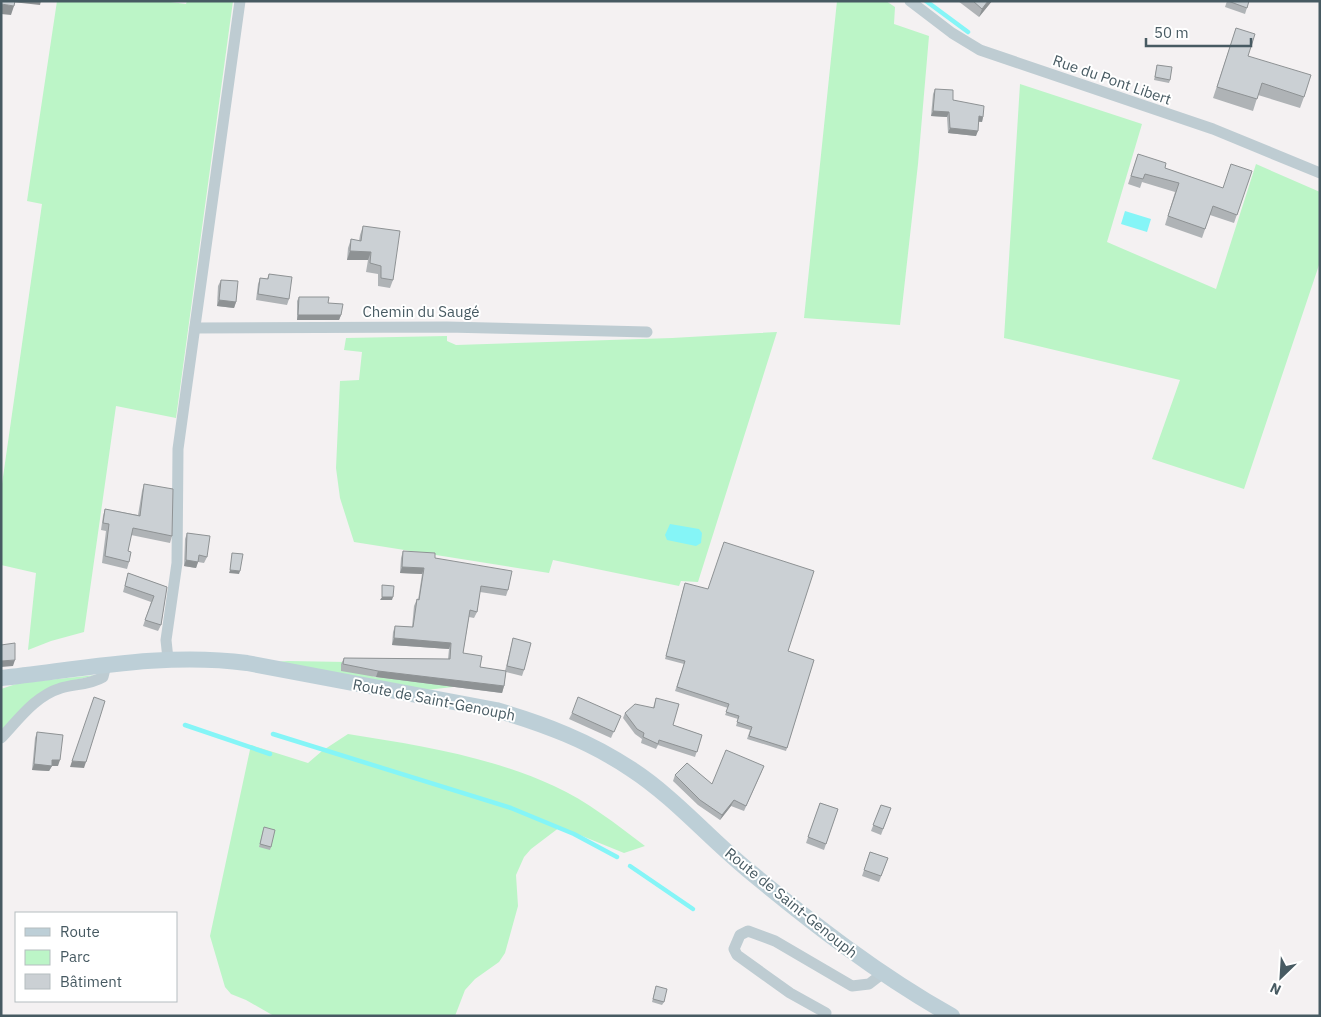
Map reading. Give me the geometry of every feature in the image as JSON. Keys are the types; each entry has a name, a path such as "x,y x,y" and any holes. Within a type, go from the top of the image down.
{"street":[{"path":"168,659 166,640 177,563 178,449 240,1"},
{"name":"Rue du Pont Libert","path":"910,1 952,33 980,50 1213,130 1316,172"},
{"name":"Chemin du Saugé","path":"195,328 447,327 647,332"},
{"name":"Route de Saint-Genouph","path":"1,678 168,659 209,658 247,663 496,710 563,731 606,753 648,782 749,871 882,974 952,1016"},
{"path":"1,738 41,697 62,688 96,682 102,677 106,665"},
{"path":"826,1013 790,993 737,955 734,949 740,935 744,932 752,932 775,941 852,986 870,984 882,974"}],"green space":[{"path":"57,1 163,1 186,4 187,1 233,1 176,418 116,406 84,632 51,641 28,650 36,573 1,565 1,491 42,204 27,201"},
{"path":"837,1 886,1 895,7 894,24 929,36 918,164 900,325 804,318"},
{"path":"1020,84 1142,124 1107,242 1216,289 1256,164 1320,192 1320,262 1244,489 1152,459 1180,380 1004,338"},
{"path":"777,332 698,582 681,581 679,586 553,560 549,573 354,542 340,498 336,468 340,381 359,380 362,352 344,350 346,338 447,336 447,341 456,345 672,338"},
{"path":"273,662 347,662 374,677 462,686 426,690"},
{"path":"96,675 67,682 1,733 1,689 19,683"},
{"path":"348,734 478,759 529,776 554,786 578,799 601,813 645,846 624,853 560,827 531,849 524,857 516,875 518,906 505,953 499,962 475,979 465,990 455,1016 274,1016 231,994 225,987 210,936 251,745 308,763"}],"water":[{"path":"1125,211 1151,219 1147,232 1121,224"},
{"path":"670,524 699,529 702,533 701,543 696,546 667,540 665,535"}],"building":[{"path":"1,1 15,1 14,6 1,4"},
{"path":"973,1 988,1 982,9"},
{"path":"1228,1 1249,1 1247,8"},
{"path":"1236,28 1255,34 1248,56 1311,75 1304,97 1262,83 1257,99 1217,87"},
{"path":"1157,65 1172,67 1170,80 1155,77"},
{"path":"935,89 953,90 953,100 984,106 983,117 979,116 978,131 950,128 949,112 933,111"},
{"path":"1138,154 1166,163 1165,168 1223,188 1231,164 1252,171 1237,215 1213,206 1205,229 1168,216 1179,183 1145,174 1143,179 1131,176"},
{"path":"363,226 400,231 393,280 381,278 381,266 370,263 371,252 350,251 351,239 361,241"},
{"path":"269,274 292,277 289,299 258,294 260,278 268,279"},
{"path":"221,280 238,281 236,302 219,300"},
{"path":"299,297 329,297 328,303 343,304 341,315 298,315"},
{"path":"144,484 173,489 172,536 133,528 128,551 131,552 129,562 105,556 109,524 103,523 105,509 140,516"},
{"path":"187,533 210,536 207,557 199,555 198,562 186,560"},
{"path":"724,542 814,571 788,651 814,660 787,748 749,736 752,727 737,722 739,716 726,712 729,704 677,687 685,661 666,656 685,583 708,589"},
{"path":"403,551 435,553 435,558 512,571 508,590 481,586 477,612 470,610 463,653 482,656 480,667 506,671 504,686 378,671 343,664 344,658 450,659 451,643 394,638 395,626 413,627 424,568 402,567"},
{"path":"232,553 243,554 240,571 230,570"},
{"path":"128,573 167,587 161,625 145,620 154,596 125,586"},
{"path":"382,585 394,586 393,597 382,597"},
{"path":"513,638 531,643 524,670 507,666"},
{"path":"15,643 15,660 1,661 1,645"},
{"path":"94,697 105,701 86,762 72,761"},
{"path":"578,697 621,716 614,732 572,713"},
{"path":"656,698 679,704 673,725 702,735 697,752 659,740 658,744 643,737 644,733 637,729 625,713 635,704 654,708"},
{"path":"37,732 63,735 60,760 52,760 52,766 34,764"},
{"path":"726,750 764,766 746,806 734,800 722,815 700,800 675,775 687,763 712,784"},
{"path":"820,803 838,809 826,844 808,837"},
{"path":"881,805 891,808 883,829 873,825"},
{"path":"264,827 275,830 271,847 260,844"},
{"path":"870,852 888,858 881,876 864,870"},
{"path":"656,986 667,989 664,1002 653,999"}],"waterway":[{"path":"926,1 968,32"},
{"path":"185,725 270,754"},
{"path":"273,734 511,808 574,834 617,857"},
{"path":"630,866 693,909"}]}
